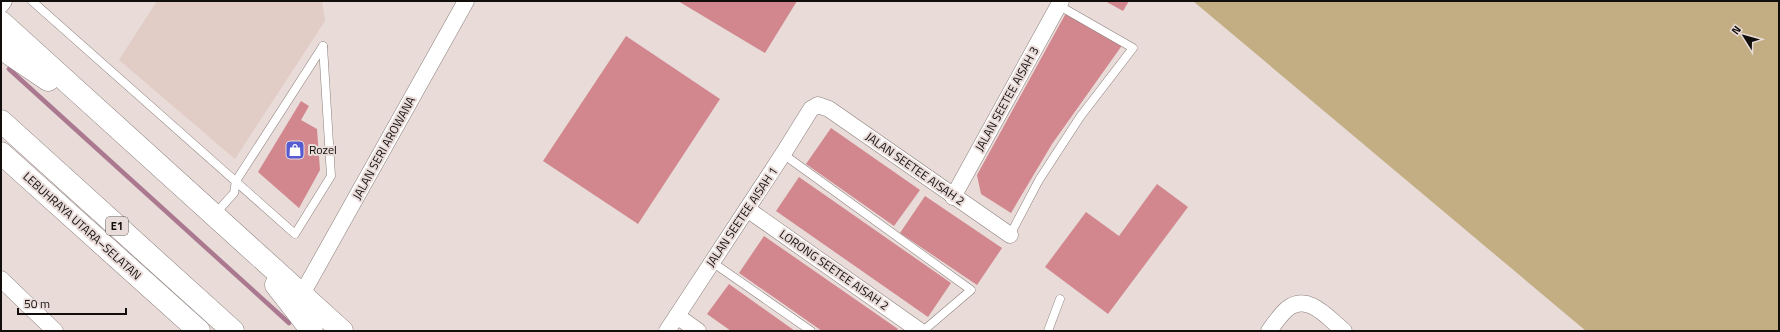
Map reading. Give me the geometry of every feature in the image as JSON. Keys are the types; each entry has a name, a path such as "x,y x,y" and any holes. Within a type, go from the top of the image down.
{"highway":[{"path":"1,22 342,331"},
{"path":"1,48 117,126"},
{"name":"LEBUHRAYA UTARA–SELATAN","path":"1,121 233,331"},
{"name":"LEBUHRAYA UTARA–SELATAN","path":"1,153 199,331"},
{"path":"241,240 312,331"}],"street":[{"path":"1,5 4,1"},
{"name":"JALAN SERI AROWANA","path":"302,294 466,1"},
{"name":"JALAN SEETEE AISAH 3","path":"954,197 1060,3"},
{"name":"JALAN SEETEE AISAH 2","path":"818,105 830,109 1010,235"},
{"name":"JALAN SEETEE AISAH 1","path":"667,331 811,109 818,105"},
{"name":"LORONG SEETEE AISAH 2","path":"747,209 921,331"},
{"path":"1,279 54,331"},
{"path":"1269,331 1286,309 1299,303 1309,303 1344,331"},
{"path":"677,316 698,331"}],"lane":[{"path":"32,1 236,181 295,234 331,176 323,46 236,181 234,193 214,215"},
{"path":"1010,235 1038,180 1080,117 1133,48 1060,3"},
{"path":"783,154 972,290 921,331"},
{"path":"712,262 811,331"},
{"path":"1048,331 1060,300"}],"shaded area":[{"path":"157,1 322,1 325,21 235,159 119,60"},
{"path":"1193,1 1779,1 1779,331 1586,331"}],"building":[{"path":"678,1 797,1 765,53"},
{"path":"1105,1 1129,1 1123,11"},
{"path":"1066,13 1123,44 1052,144 1011,213 981,194 977,175"},
{"path":"626,36 720,99 638,224 543,161"},
{"name":"Rozel","path":"301,101 309,106 301,120 317,129 320,170 299,208 258,172"},
{"path":"831,128 920,190 894,226 806,164"},
{"path":"799,177 951,283 928,317 776,211"},
{"path":"1157,184 1188,207 1108,314 1045,267 1086,212 1119,236"},
{"path":"925,196 1002,248 977,285 900,233"},
{"path":"764,236 898,329 896,331 822,331 739,273"},
{"path":"729,284 795,331 731,331 707,314"}],"waterway":[{"path":"9,69 289,323"}],"place":[{"name":"Rozel","path":"295,150"}]}
